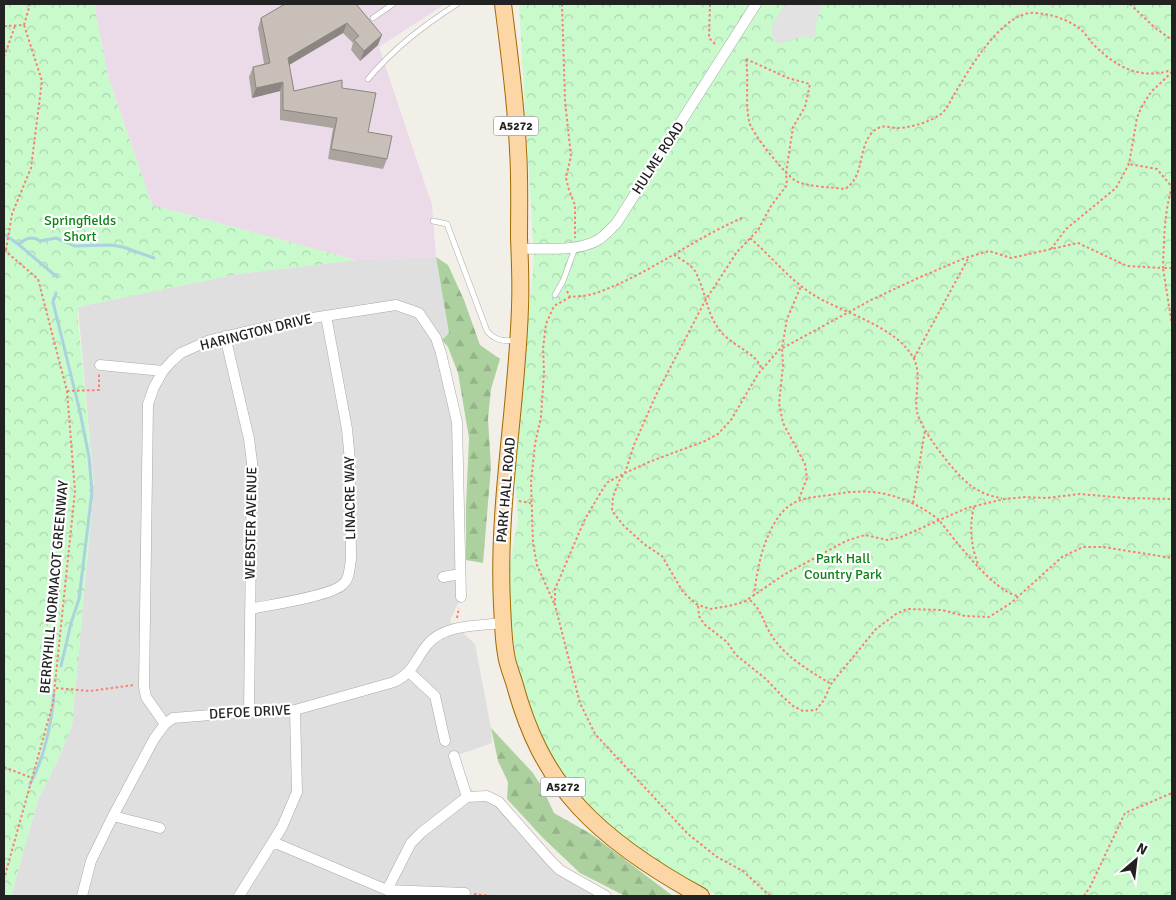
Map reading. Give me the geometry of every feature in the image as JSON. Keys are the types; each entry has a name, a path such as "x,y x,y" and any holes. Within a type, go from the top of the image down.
{"main road":[{"name":"PARK HALL ROAD","path":"503,4 518,152 520,305 510,440 503,503 501,579 506,654 524,718 552,773 579,807 603,830 639,859 701,896"}],"street":[{"name":"HULME ROAD","path":"519,249 575,247 599,240 616,224 756,4"},
{"name":"HARINGTON DRIVE","path":"165,724 146,697 144,684 148,404 154,387 164,371 181,354 196,346 225,336 326,316 396,306 419,313 436,338 442,353 457,422 461,597"},
{"name":"LINACRE WAY","path":"250,609 311,597 336,589 342,586 349,574 351,538 348,437 326,316"},
{"name":"WEBSTER AVENUE","path":"225,336 250,438 252,462 249,712"},
{"path":"100,365 164,371"},
{"path":"443,577 460,574"},
{"name":"DEFOE DRIVE","path":"165,724 173,718 295,710 394,682 403,678 409,672 427,645 443,632 503,624"},
{"path":"409,672 435,696 446,740"},
{"path":"239,896 282,827 297,792 295,710"},
{"path":"82,896 91,861 154,739 165,724"},
{"path":"454,756 467,798"},
{"path":"387,890 411,843 422,832 467,798 487,796 499,802 549,860 560,870 606,896"},
{"path":"113,816 160,828"},
{"path":"273,842 387,890 465,893"}],"lane":[{"path":"373,18 393,4"},
{"path":"442,4 447,10"},
{"path":"368,79 387,57 433,20 457,4"},
{"path":"433,221 447,224 490,336 504,341 518,340"},
{"path":"555,295 563,281 575,247"}],"path":[{"path":"5,250 12,214 31,168 42,81 24,25 30,4"},
{"path":"562,4 565,101 571,156 566,178 575,205 575,247"},
{"path":"710,4 709,38 724,55"},
{"path":"1130,4 1154,27 1172,40"},
{"path":"1172,71 1144,75 1129,70 1102,52 1081,29 1063,19 1035,13 1025,14 1006,25 987,45 973,63 943,113 923,124 899,128 886,126 876,129 870,135 864,149 859,170 852,184 845,188 796,181 786,172 758,138 749,123 747,106 749,76 746,59 788,78 810,84 805,107 793,127 786,172 787,186 771,206 758,230 737,252 705,300 656,395 634,445 625,473 619,481 613,497 612,511 624,526 644,544 662,556 683,592 698,605 710,609 729,606 749,599 785,574 846,541 865,535 887,540 901,537 967,508 974,508 1004,499 1046,498 1080,494 1125,498 1172,499"},
{"path":"4,26 24,25"},
{"path":"4,57 15,26"},
{"path":"1051,248 1066,229 1116,188 1129,164 1140,108 1151,92 1172,71"},
{"path":"1129,164 1157,169 1172,187 1168,199 1163,268 1172,325"},
{"path":"742,218 719,228 656,266 592,294 570,297 554,306 546,324 543,349 544,372 541,417 534,444 531,482 533,543 537,565 555,605 580,702 596,734 688,834 717,857 743,871 770,896"},
{"path":"750,238 814,295 849,311 904,346 914,359 918,375 916,395 920,422 938,448 966,482 983,492 1004,499"},
{"path":"555,605 555,589 585,519 608,482 671,453 705,442 718,434 731,420 741,400 762,369 782,348 829,324 849,311 918,278 969,257 990,251 1011,258 1078,243 1127,266 1172,268"},
{"name":"BERRYHILL NORMACOT GREENWAY","path":"4,880 56,688 75,491 67,391 38,279 5,250"},
{"path":"674,255 685,261 694,271 712,319 719,331 758,360 762,369"},
{"path":"914,359 969,257"},
{"path":"563,281 570,297"},
{"path":"799,500 807,478 805,464 783,423 779,402 783,366 782,348 790,310 802,286"},
{"path":"67,391 99,390 100,365"},
{"path":"913,503 926,430"},
{"path":"754,596 758,568 766,541 777,519 790,506 809,496 855,491 881,493 913,503 939,520 996,585 1018,596"},
{"path":"974,508 971,518 971,539 979,567"},
{"path":"698,605 699,616 704,624 727,642 736,655 766,679 793,706 804,711 816,710 824,700 831,684 876,629 907,608 942,610 965,616 988,617 1011,603 1062,557 1083,547 1103,547 1172,558"},
{"path":"455,630 461,597"},
{"path":"749,599 760,609 772,636 782,648 831,684"},
{"path":"56,688 90,690 144,684"},
{"path":"4,767 32,778"},
{"path":"1084,896 1090,888 1125,813 1172,793"},
{"path":"465,893 490,896"}],"shaded area":[{"path":"94,4 445,4 379,47 432,205 436,257 356,260 152,205 108,76"},
{"path":"786,4 823,4 816,22 816,38 803,36 782,43 776,43 772,33 772,24"},
{"path":"436,257 449,333 442,340 437,338 451,392 461,597 450,621 475,644 491,728 492,743 455,756 461,778 477,795 510,814 572,877 602,896 11,896 38,800 72,726 94,487 78,307 237,274 356,260"}],"green space":[{"name":"Springfields Short","path":"4,4 94,4 108,76 152,205 356,260 237,274 78,307 94,487 72,726 38,800 11,896 4,896"},
{"name":"Park Hall Country Park","path":"519,4 1172,4 1172,896 718,896 665,866 624,838 590,807 566,780 544,745 529,711 519,675 510,616 509,569 518,519 514,463 534,259"},
{"path":"436,257 448,265 464,300 480,345 500,359 491,389 488,419 491,467 483,563 466,560 469,438 458,373 448,347 442,340 449,333"},
{"path":"491,728 533,773 554,813 591,834 673,896 625,896 580,873 543,838 507,799 508,782 498,761"}],"building":[{"path":"285,4 356,4 382,35 364,51 354,40 359,36 347,23 288,58 294,91 342,80 342,88 376,93 368,132 392,136 387,159 331,149 337,118 283,110 283,82 256,88 253,67 270,63 261,18"}],"waterway":[{"path":"4,234 57,277"},
{"path":"18,244 29,238 40,241 56,238 75,246 111,245 123,247 154,258"},
{"path":"56,293 53,302 80,412 89,457 92,492 79,599 61,666"},
{"path":"30,784 46,740 54,693"}]}
